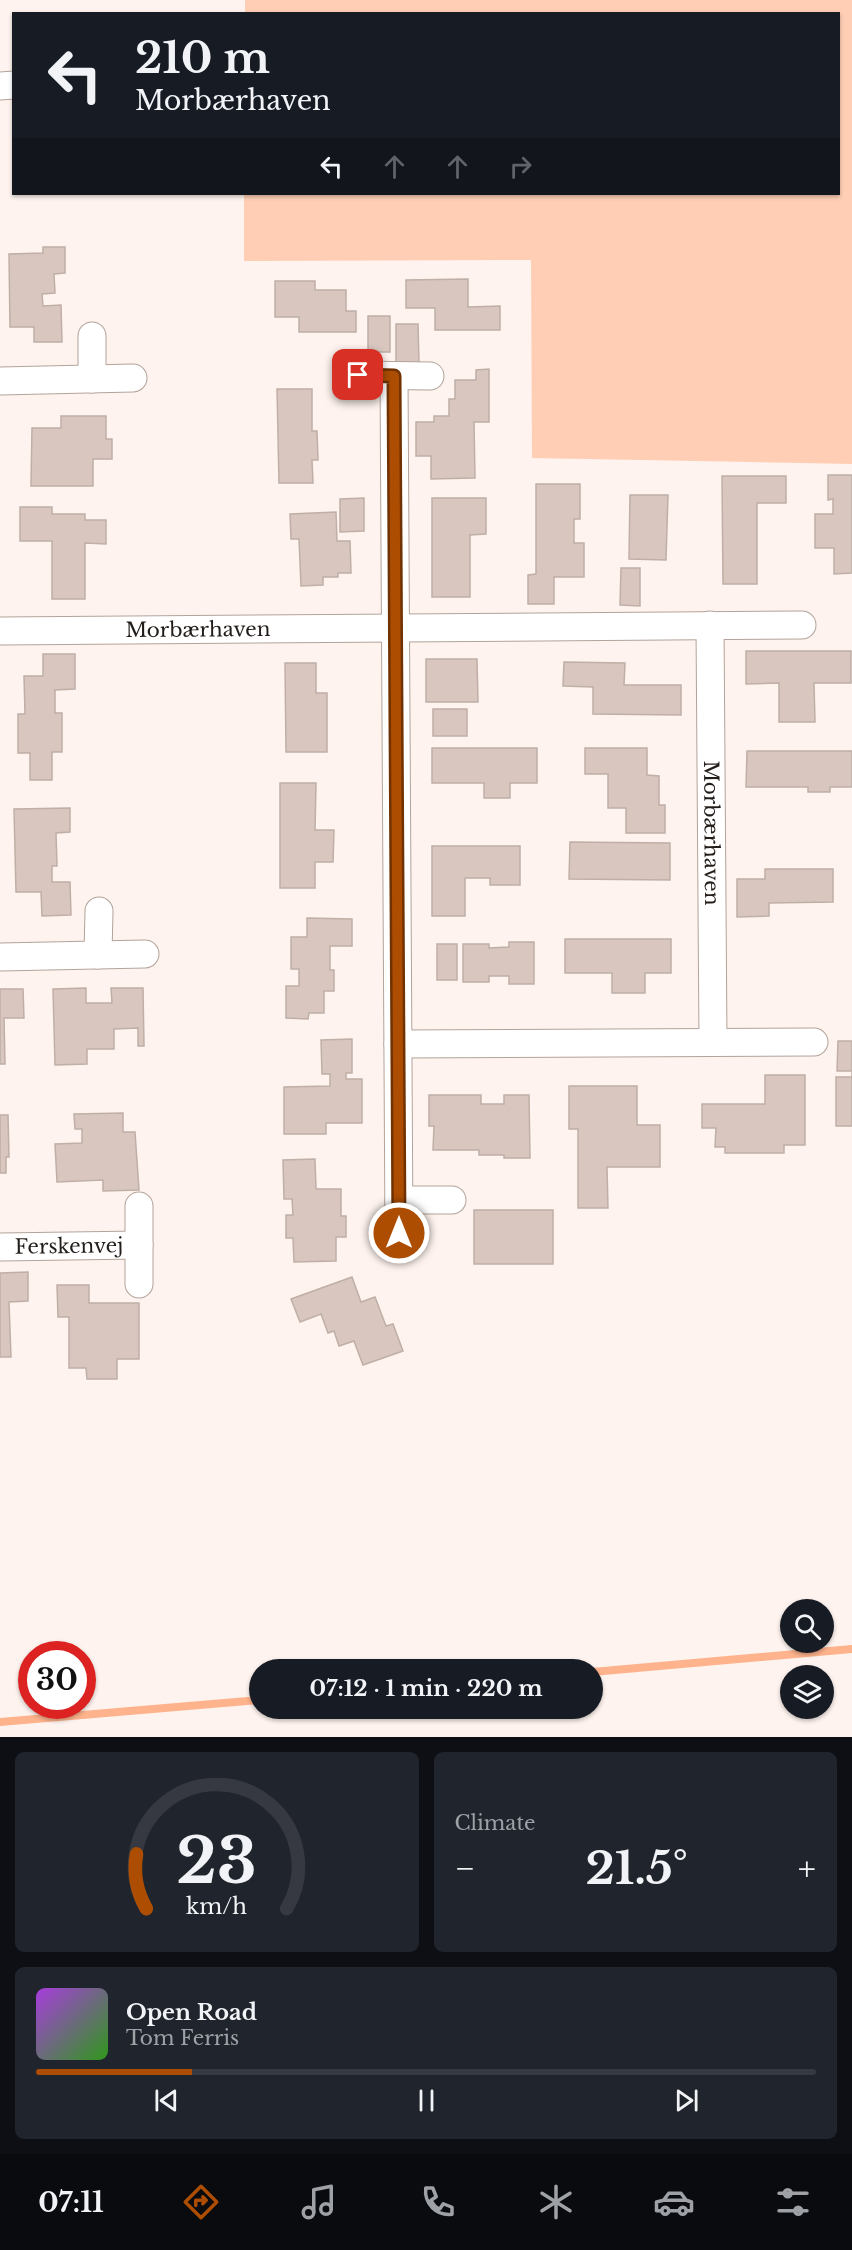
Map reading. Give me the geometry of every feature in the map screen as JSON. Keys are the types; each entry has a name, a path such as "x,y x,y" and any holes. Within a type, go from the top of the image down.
{"street":[{"path":"92,336 92,379"},
{"path":"358,375 430,376"},
{"path":"394,376 399,1233"},
{"path":"0,381 133,378"},
{"name":"Morbærhaven","path":"711,625 713,1042"},
{"name":"Morbærhaven","path":"0,631 802,625"},
{"path":"98,955 99,911"},
{"path":"0,957 146,954"},
{"path":"398,1044 814,1042"},
{"path":"399,1200 452,1200"},
{"name":"Ferskenvej","path":"139,1206 139,1284"},
{"name":"Ferskenvej","path":"0,1247 139,1245"}],"shaded area":[{"path":"245,0 852,0 852,464 532,458 531,260 244,261 244,195 840,195 840,12 245,12"}],"building":[{"path":"43,247 65,247 65,273 54,274 55,293 42,294 43,306 61,305 62,342 34,342 34,327 10,327 9,254 43,253"},
{"path":"468,279 468,307 500,306 500,330 435,330 435,308 406,308 406,280"},
{"path":"275,281 315,281 315,290 346,290 346,311 356,311 356,332 299,332 299,317 275,317"},
{"path":"368,316 390,316 390,352 368,352"},
{"path":"396,324 418,324 419,363 396,363"},
{"path":"489,369 489,422 474,422 475,478 431,479 431,456 416,456 416,422 434,422 434,416 449,416 449,399 455,399 455,380 476,380 476,370"},
{"path":"277,389 312,389 312,431 317,431 318,460 312,460 313,483 279,483"},
{"path":"61,416 106,416 106,439 112,439 112,459 93,459 93,486 31,486 32,428 61,428"},
{"path":"828,475 852,475 852,573 834,574 834,548 815,548 815,514 833,514 833,499 828,500"},
{"path":"722,476 786,476 786,503 757,503 757,584 723,584"},
{"path":"536,484 580,484 580,519 574,519 574,543 584,543 584,577 554,577 554,604 528,604 528,575 536,574"},
{"path":"630,495 668,495 666,560 629,559"},
{"path":"364,498 364,531 340,532 340,499"},
{"path":"432,498 486,498 486,534 470,535 470,597 432,597"},
{"path":"20,507 52,507 52,514 85,514 85,520 106,520 106,544 85,543 85,599 52,599 52,541 20,541"},
{"path":"336,512 337,541 350,541 351,573 338,573 338,577 323,577 323,585 301,586 299,539 291,539 290,514"},
{"path":"621,568 640,568 640,606 620,605"},
{"path":"746,651 851,651 851,683 814,683 815,722 779,722 779,683 746,684"},
{"path":"43,654 75,654 75,689 55,690 55,713 62,713 62,752 52,752 52,780 30,780 30,753 18,753 18,714 25,714 24,676 43,676"},
{"path":"426,659 477,659 478,702 426,702"},
{"path":"564,662 625,663 624,685 681,685 681,715 593,714 593,687 563,686"},
{"path":"285,663 316,663 316,693 327,693 327,752 286,752"},
{"path":"433,709 467,709 467,736 433,736"},
{"path":"432,748 537,748 537,783 510,783 510,798 484,798 484,783 432,783"},
{"path":"585,748 647,748 647,775 659,776 659,805 665,805 665,833 626,833 626,808 608,808 608,774 585,774"},
{"path":"747,751 852,751 852,787 830,787 830,792 808,792 808,787 746,787"},
{"path":"280,783 316,783 315,830 334,830 333,862 315,862 315,888 280,888"},
{"path":"70,808 70,832 56,833 57,866 52,866 52,882 70,882 71,915 42,916 41,892 16,892 14,809"},
{"path":"570,842 670,843 670,880 569,879"},
{"path":"432,846 520,846 520,885 490,885 490,878 465,878 465,916 432,916"},
{"path":"765,869 833,869 833,902 769,903 769,916 737,917 737,879 765,879"},
{"path":"307,918 352,919 352,946 330,946 330,970 334,970 334,991 324,991 324,1013 309,1013 308,1019 286,1018 286,986 299,986 299,969 291,969 291,937 307,937"},
{"path":"565,939 671,939 671,973 645,973 645,993 612,993 612,973 565,973"},
{"path":"509,942 534,942 534,984 509,984 509,976 489,976 489,982 463,982 463,944 489,944 489,948 509,947"},
{"path":"437,944 457,944 457,980 437,980"},
{"path":"86,988 86,1003 112,1003 111,988 143,988 144,1046 138,1046 138,1028 114,1029 114,1049 87,1049 87,1064 55,1065 53,989"},
{"path":"0,989 23,989 24,1018 4,1018 5,1064 0,1064"},
{"path":"352,1039 352,1073 346,1073 346,1079 362,1079 362,1123 326,1123 326,1134 284,1134 284,1087 330,1086 330,1074 322,1074 321,1040"},
{"path":"838,1041 852,1041 852,1071 837,1071"},
{"path":"765,1075 805,1075 805,1145 784,1145 784,1153 725,1153 725,1147 715,1147 716,1128 702,1128 702,1104 765,1104"},
{"path":"836,1077 852,1077 852,1126 836,1126"},
{"path":"569,1086 637,1086 637,1125 660,1125 660,1167 607,1167 608,1208 578,1208 578,1129 569,1129"},
{"path":"429,1095 481,1095 481,1104 504,1104 504,1095 529,1095 530,1158 479,1155 479,1150 433,1150 434,1126 429,1126"},
{"path":"123,1113 123,1132 135,1132 139,1190 103,1191 103,1180 57,1182 55,1144 82,1143 82,1129 75,1129 74,1114"},
{"path":"0,1115 8,1115 9,1157 6,1157 6,1173 0,1173"},
{"path":"315,1159 316,1189 341,1189 341,1216 346,1216 346,1237 336,1237 336,1261 294,1262 293,1238 286,1238 286,1215 293,1215 292,1199 284,1199 283,1160"},
{"path":"474,1210 553,1210 553,1264 474,1264"},
{"path":"28,1272 28,1301 9,1302 11,1357 0,1357 0,1273"},
{"path":"352,1277 361,1302 375,1297 386,1326 393,1324 403,1351 363,1365 354,1341 339,1346 334,1331 328,1333 321,1314 300,1322 291,1299"},
{"path":"57,1285 89,1285 89,1303 139,1303 139,1359 117,1359 117,1379 87,1379 86,1368 69,1368 69,1317 58,1317"}],"waterway":[{"path":"603,1671 852,1649"},
{"path":"0,1722 249,1701"}],"route":[{"path":"358,375 394,376 399,1233"}]}
